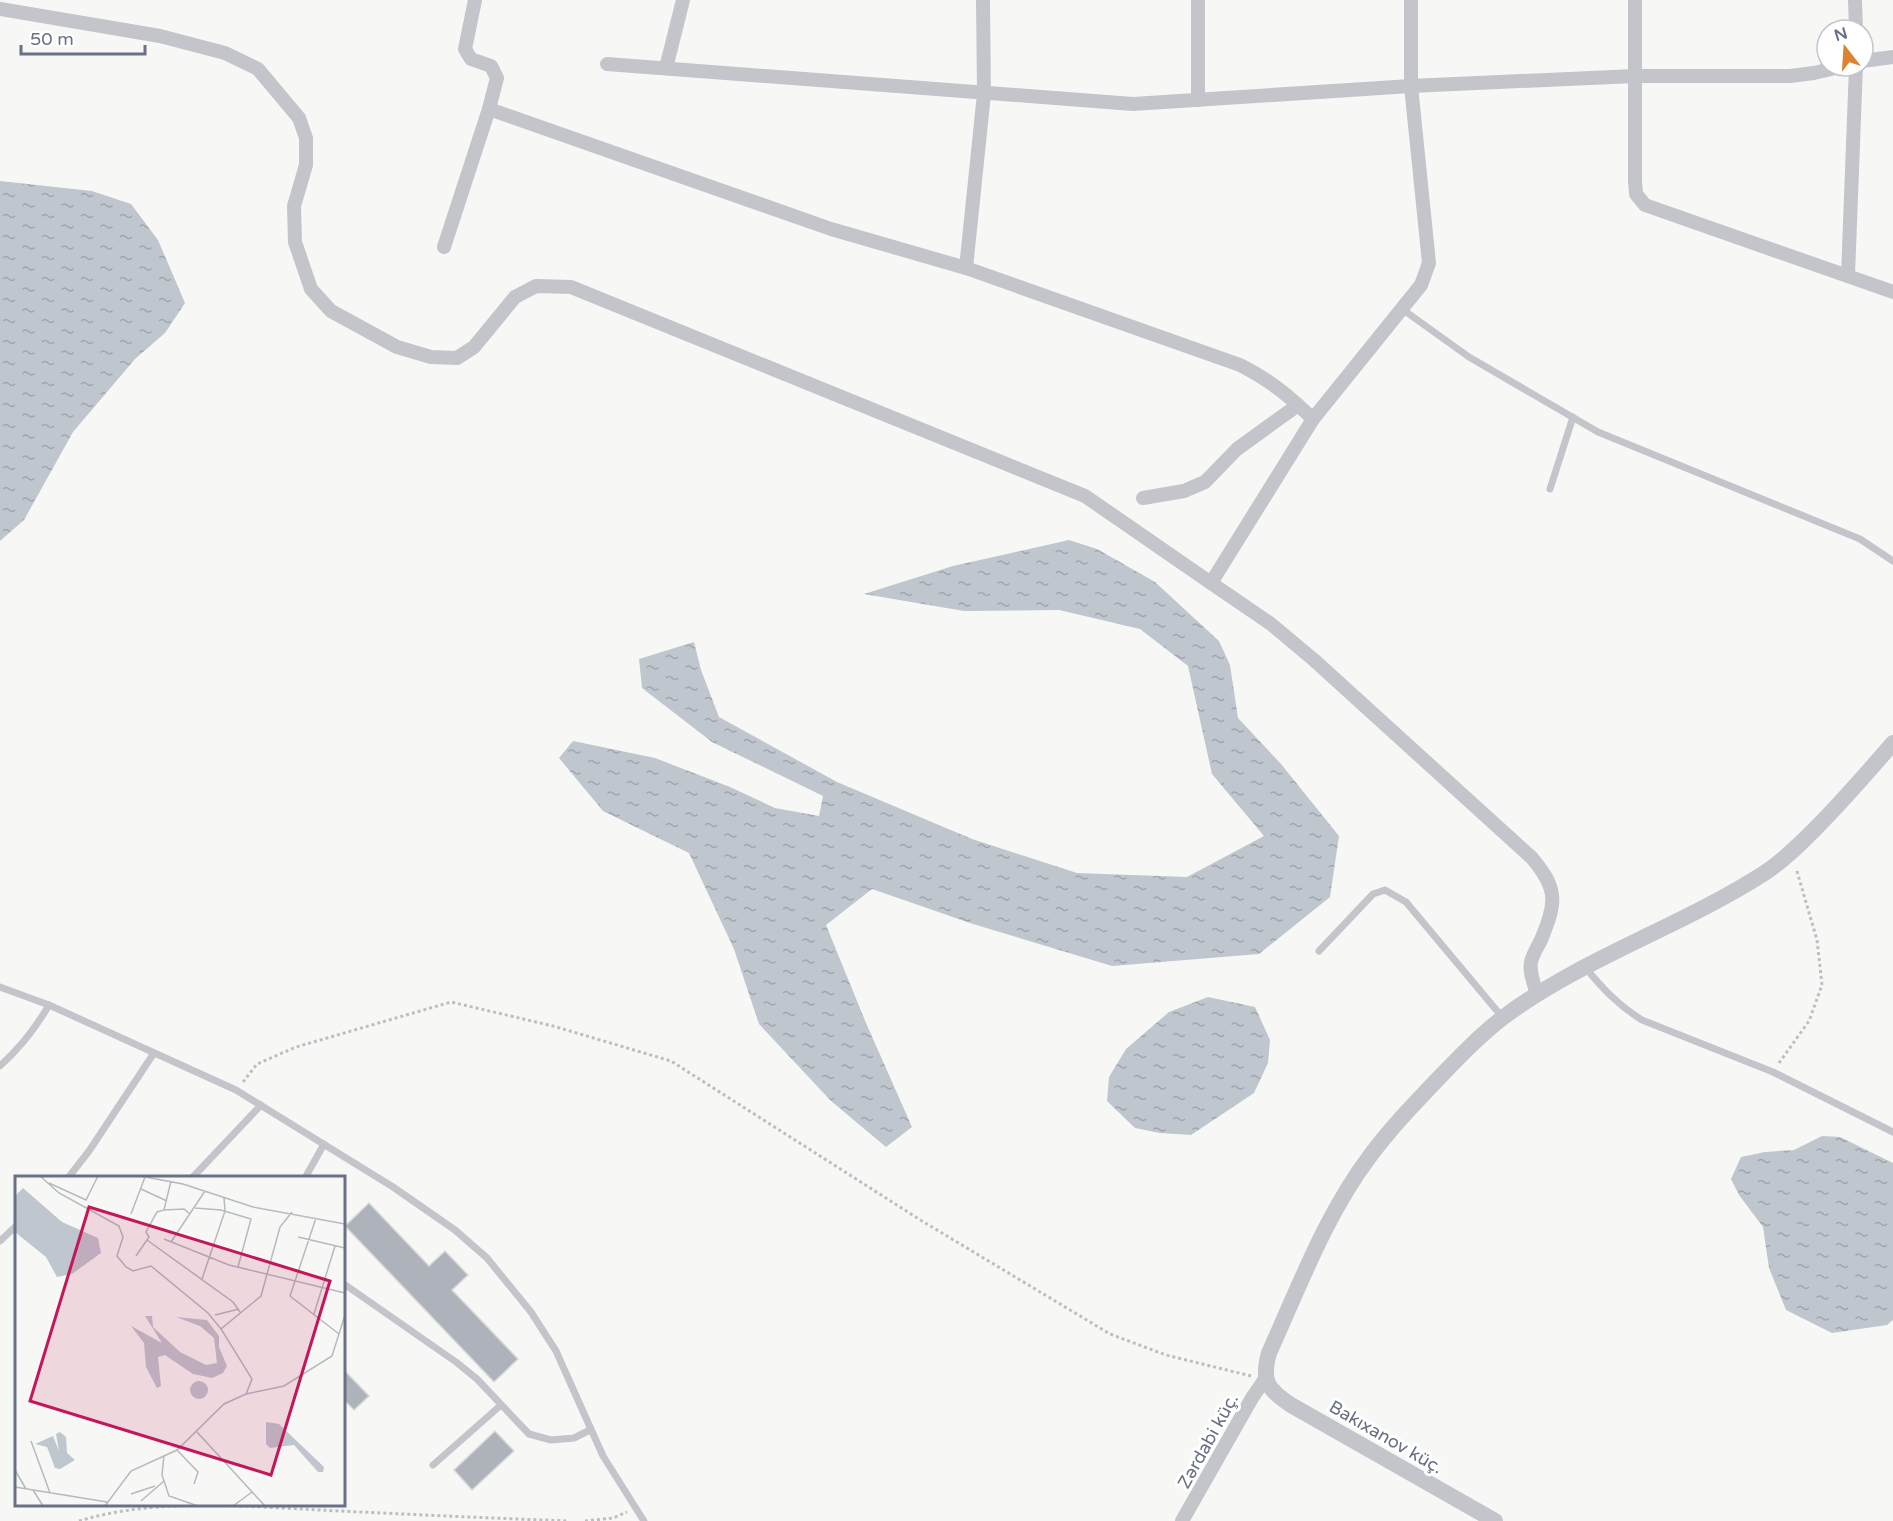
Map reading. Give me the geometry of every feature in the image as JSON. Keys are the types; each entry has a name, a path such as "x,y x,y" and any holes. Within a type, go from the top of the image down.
{"street":[{"path":"444,247 497,78 491,66 471,59 465,49 475,0"},
{"path":"666,68 683,0"},
{"path":"966,268 984,94 983,0"},
{"path":"1198,0 1198,100"},
{"path":"1211,584 1314,419 1421,285 1429,263 1411,87 1411,0"},
{"path":"1635,0 1635,181 1636,194 1645,205 1893,292"},
{"path":"1855,0 1856,18"},
{"path":"0,9 160,36 225,52 258,69 299,118 306,138 306,165 294,206 295,242 311,289 331,311 397,347 431,357 457,358 474,347 515,297 536,286 571,288 1086,496 1271,624 1314,660 1532,858 1544,873 1553,896 1552,913 1531,962 1532,978 1537,994"},
{"path":"1875,59 1893,57"},
{"path":"608,64 1133,104 1635,76 1790,76 1815,71"},
{"path":"1848,275 1856,78"},
{"path":"489,109 831,229 966,268 1240,365 1264,377 1314,419"},
{"path":"1143,498 1184,491 1204,482 1238,449 1298,405"},
{"path":"1265,1379 1269,1353 1325,1232 1369,1157 1451,1065 1503,1018 1537,994 1740,888 1768,870 1791,852 1847,797 1893,743"},
{"name":"Zərdabi küç.","path":"1182,1521 1265,1379"},
{"name":"Bakıxanov küç.","path":"1265,1379 1273,1391 1291,1405 1495,1521"}],"lane":[{"path":"1402,309 1469,357 1598,432 1860,539 1893,561"},
{"path":"1550,489 1573,417"},
{"path":"1319,951 1373,894 1384,890 1406,902 1503,1018"},
{"path":"1585,967 1607,993 1642,1020 1773,1072 1893,1132"},
{"path":"0,987 50,1005 237,1090 393,1187 455,1230 487,1258 531,1312 556,1351 603,1456 644,1521"},
{"path":"0,1066 21,1046 50,1005"},
{"path":"69,1176 109,1122 154,1053"},
{"path":"194,1176 261,1105"},
{"path":"306,1176 324,1144"},
{"path":"0,1241 15,1227"},
{"path":"345,1285 477,1379 529,1434 551,1440 574,1438 590,1430"},
{"path":"433,1464 501,1405"}],"path":[{"path":"1773,1072 1809,1021 1822,985 1817,940 1791,852"},
{"path":"237,1090 257,1064 296,1047 451,1002 553,1026 671,1061 922,1221 1110,1334 1166,1355 1265,1379"},
{"path":"79,1521 105,1513 140,1508 240,1506 569,1521"},
{"path":"585,1521 613,1518 636,1509"}],"water":[{"path":"0,181 92,191 131,204 158,240 185,303 165,333 135,359 73,432 24,520 0,541"},
{"path":"1069,540 1097,549 1155,582 1219,641 1230,665 1238,718 1281,764 1339,836 1330,897 1259,954 1112,966 973,924 872,889 826,925 912,1127 886,1147 831,1101 759,1024 734,949 689,853 603,811 559,758 573,741 655,758 730,787 775,808 819,816 823,796 712,742 642,688 639,659 694,642 701,670 719,717 837,782 972,839 1077,873 1187,877 1264,836 1212,774 1188,666 1140,629 1059,610 964,611 864,594 953,566"},
{"path":"1208,997 1255,1007 1270,1040 1268,1063 1254,1093 1191,1135 1160,1133 1135,1128 1107,1101 1109,1077 1126,1049 1169,1012"},
{"path":"1822,1136 1840,1137 1893,1163 1893,1320 1887,1325 1832,1333 1786,1310 1769,1268 1763,1227 1739,1195 1731,1179 1741,1157 1765,1152 1794,1150"}],"building":[{"path":"369,1203 429,1266 445,1251 468,1275 452,1290 518,1359 494,1382 345,1226"},
{"path":"345,1371 369,1396 354,1410 345,1401"},
{"path":"495,1431 514,1451 472,1490 454,1470"}]}
